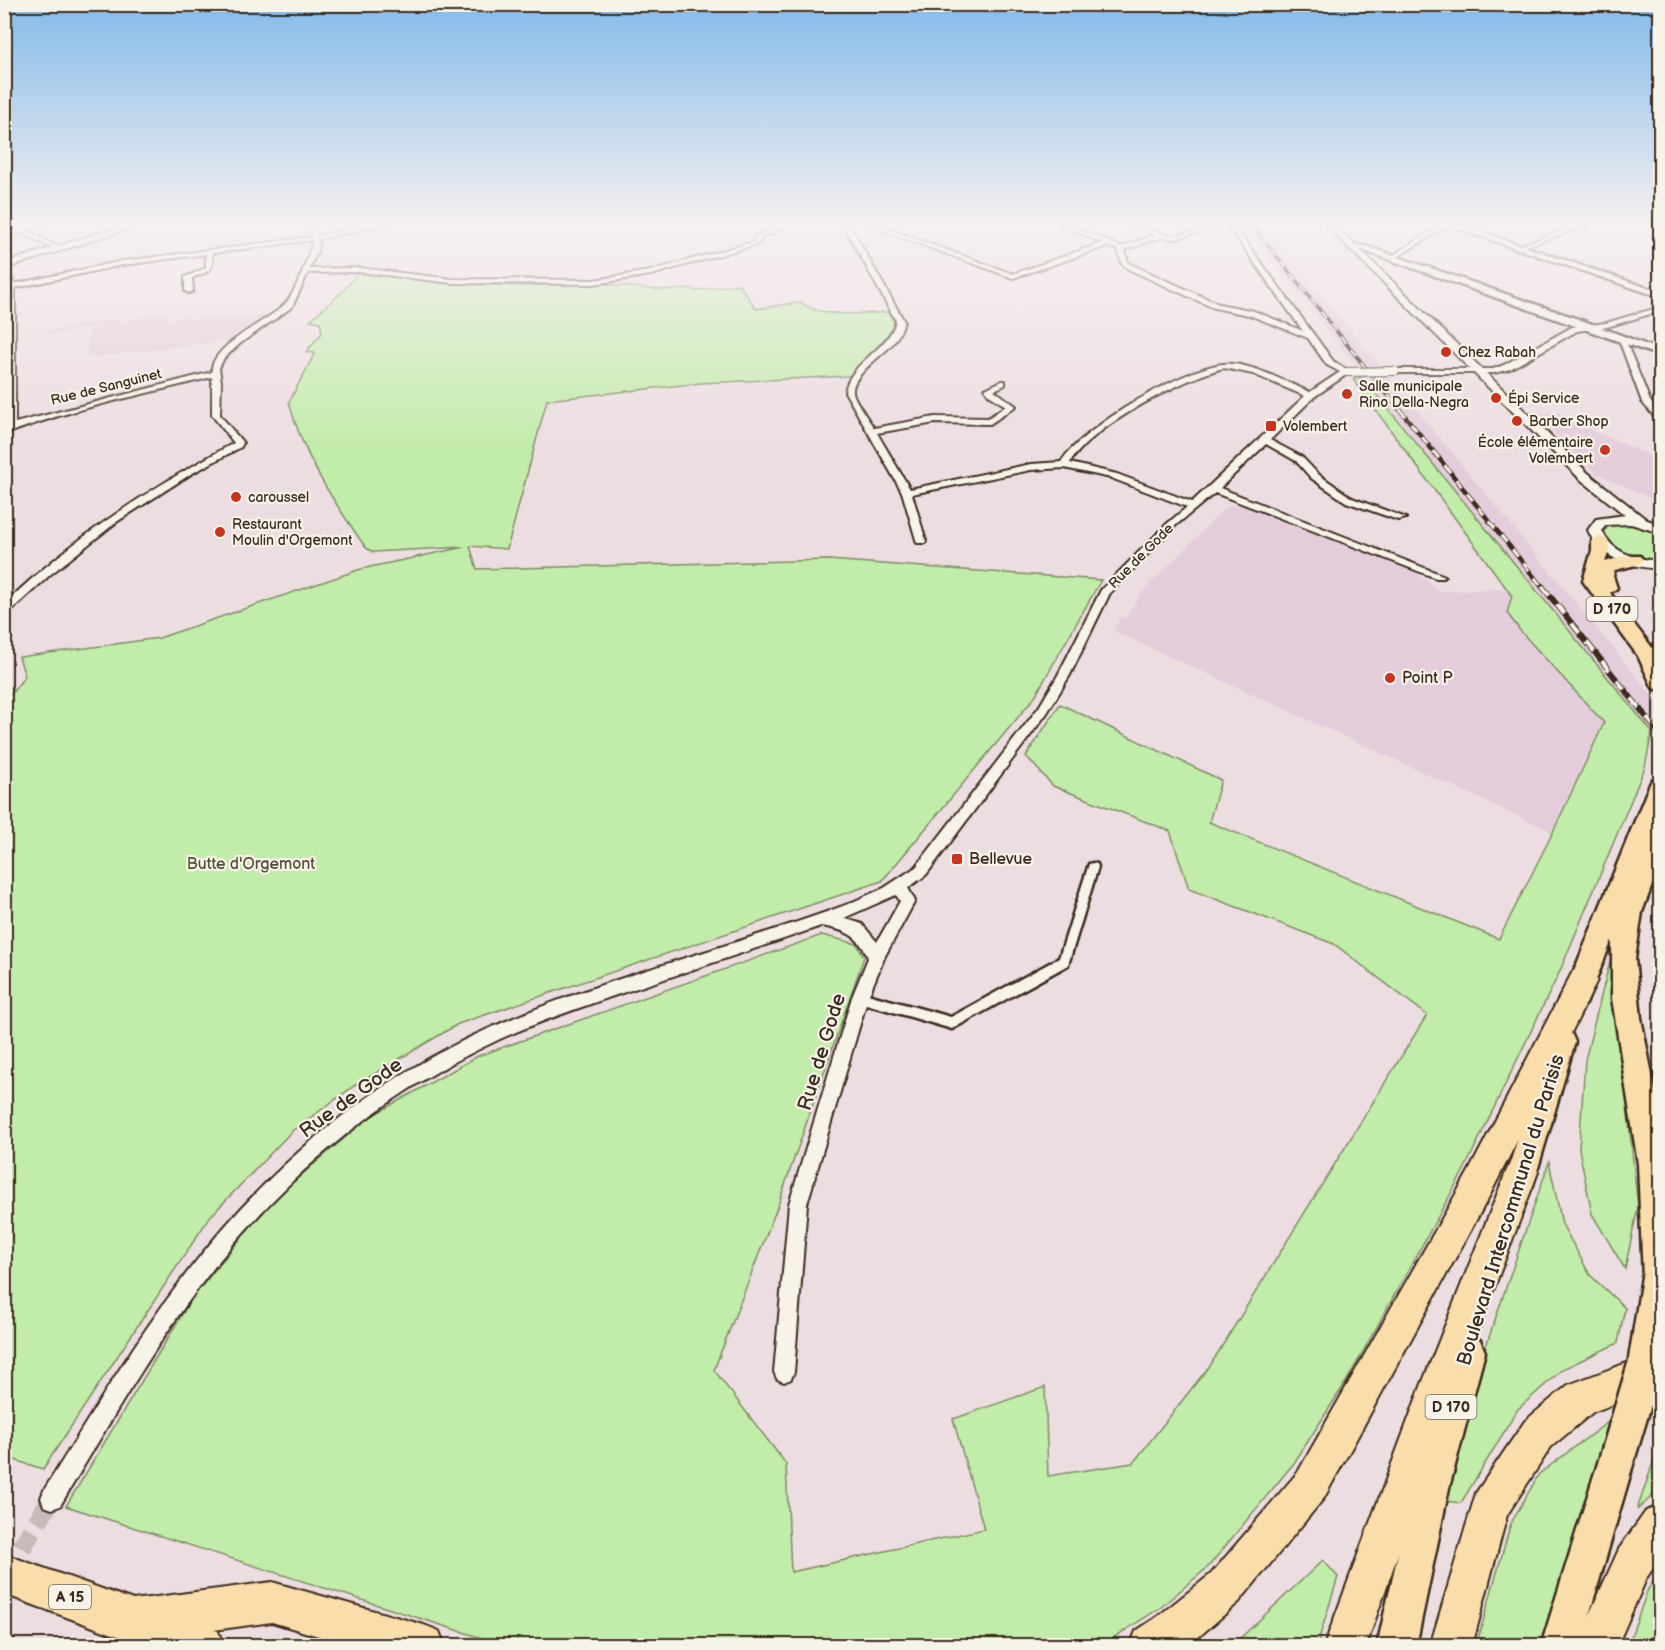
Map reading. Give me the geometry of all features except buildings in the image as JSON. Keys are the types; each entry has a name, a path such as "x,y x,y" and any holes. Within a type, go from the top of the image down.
{"highway":[{"name":"D 170","path":"1600,541 1601,550 1593,569 1592,581 1659,670"},
{"name":"D 170","path":"1634,560 1612,564 1604,576 1605,581 1659,670"},
{"name":"Boulevard Intercommunal du Parisis","path":"1560,1646 1645,1366 1659,1278 1659,1232 1655,1188 1644,1100 1626,1002 1622,962 1628,915 1654,835 1660,786"},
{"name":"Boulevard Intercommunal du Parisis","path":"1395,1646 1453,1400 1557,1056 1583,980 1654,835"},
{"path":"1151,1646 1172,1632 1225,1588 1311,1485 1480,1182 1583,980"},
{"path":"1345,1646 1434,1399 1522,1172"},
{"path":"1451,1646 1490,1507 1538,1434 1581,1398 1660,1368"},
{"path":"1596,1646 1633,1563 1660,1525"},
{"name":"A 15","path":"4,1574 202,1646"},
{"path":"135,1620 272,1602 424,1646"}],"main road":[{"path":"1408,301 1584,476 1642,522"},
{"path":"1584,476 1597,496 1606,520"},
{"path":"1659,566 1618,554 1600,541 1596,527 1606,520 1626,519 1660,529"}],"street":[{"path":"8,429 10,422 11,301"},
{"path":"4,614 20,596 111,521 203,463 238,445 239,442 216,415 215,368 221,357 239,340 289,305 291,301"},
{"path":"889,301 900,321 899,330 878,356 851,380 849,392 907,492 921,541"},
{"path":"1206,301 1217,306 1251,313 1309,336"},
{"path":"1284,301 1330,363 1346,372 1500,370 1575,329 1607,325 1660,309"},
{"path":"1517,301 1660,353"},
{"path":"1621,339 1646,402 1660,418"},
{"path":"1064,465 1065,459 1085,438 1110,420 1217,366 1239,368 1311,395"},
{"name":"Rue de Gode","path":"52,1498 126,1380 222,1242 320,1143 413,1077 471,1045 539,1016 819,920 900,888 921,871 1043,710 1064,675 1105,592 1311,395 1346,372"},
{"name":"Rue de Sanguinet","path":"8,429 215,374"},
{"path":"872,431 936,420 990,421 1012,406 989,389 1002,383"},
{"path":"1263,440 1285,448 1314,476 1348,500 1401,518"},
{"path":"907,492 1031,467 1064,465 1114,476 1193,506"},
{"path":"1213,489 1440,576"},
{"path":"860,997 952,1023 1064,961 1093,867"},
{"name":"Rue de Gode","path":"784,1372 798,1204 860,997 876,958 908,901 900,888"},
{"name":"Rue de Gode","path":"819,920 848,924 856,928 870,943 876,958"}],"shaded area":[{"path":"1303,301 1327,301 1660,705 1660,744"},
{"path":"166,313 167,319 190,316 190,319 210,318 209,320 268,316 235,339 88,358 88,328 49,335 48,332 119,318 120,321"},
{"name":"École élémentaire Volembert","path":"1559,412 1571,421 1660,460 1660,503 1596,473 1534,413"},
{"name":"Point P","path":"1241,506 1412,569 1438,591 1505,589 1512,596 1507,613 1522,633 1604,722 1553,832 1114,631 1120,617 1125,619 1142,592 1224,509"}],"green space":[{"name":"Butte d'Orgemont","path":"332,301 751,301 756,309 801,302 819,311 831,313 888,312 894,322 892,329 869,358 849,376 701,383 547,400 507,549 470,546 477,569 829,560 1101,580 1034,698 882,881 458,1024 354,1086 292,1131 209,1218 43,1469 5,1457 4,696 11,694 25,676 19,657 159,638 361,569 464,547 373,552 366,548 342,514 302,442 289,402 315,353 306,352 322,333 320,322 310,320"},
{"path":"1363,378 1652,732 1645,767 1560,971 1464,1170 1346,1382 1294,1463 1208,1567 1160,1608 1102,1645 521,1645 485,1639 66,1506 192,1298 273,1199 368,1118 478,1056 822,935 857,944 864,957 778,1205 714,1370 786,1464 791,1572 984,1529 953,1419 1045,1387 1048,1476 1133,1463 1211,1364 1427,1015 1334,944 1189,889 1170,831 1053,786 1026,756 1060,704 1221,780 1209,822 1499,939 1604,723 1522,633 1507,613 1512,596 1353,379"},
{"path":"1618,523 1639,525 1660,533 1660,560 1636,557 1612,545 1604,531 1610,525"},
{"path":"1611,957 1638,1207 1625,1269 1592,1214 1579,1149 1585,1060"},
{"path":"1549,1162 1562,1224 1590,1275 1625,1308 1618,1343 1563,1369 1518,1409 1461,1503 1446,1501 1472,1387"},
{"path":"1608,1422 1546,1645 1476,1646 1511,1523 1539,1474"},
{"path":"1660,1442 1660,1489 1637,1510"},
{"path":"1323,1560 1338,1577 1317,1645 1233,1645"},
{"path":"1660,1573 1660,1645 1628,1645 1648,1589"}],"tunnel":[{"path":"6,1573 52,1498"}],"railway":[{"path":"1313,301 1378,383"},
{"path":"1377,381 1543,588"},
{"path":"1542,586 1660,734"}],"place":[{"name":"Chez Rabah","path":"1446,352"},
{"name":"Salle municipale Rino Della-Negra","path":"1347,394"},
{"name":"Épi Service","path":"1496,398"},
{"name":"Barber Shop","path":"1517,421"},
{"name":"Volembert","path":"1271,426"},
{"name":"École élémentaire Volembert","path":"1605,450"},
{"name":"caroussel","path":"236,497"},
{"name":"Restaurant Moulin d'Orgemont","path":"220,532"},
{"name":"Point P","path":"1390,678"},
{"name":"Bellevue","path":"957,859"}]}
